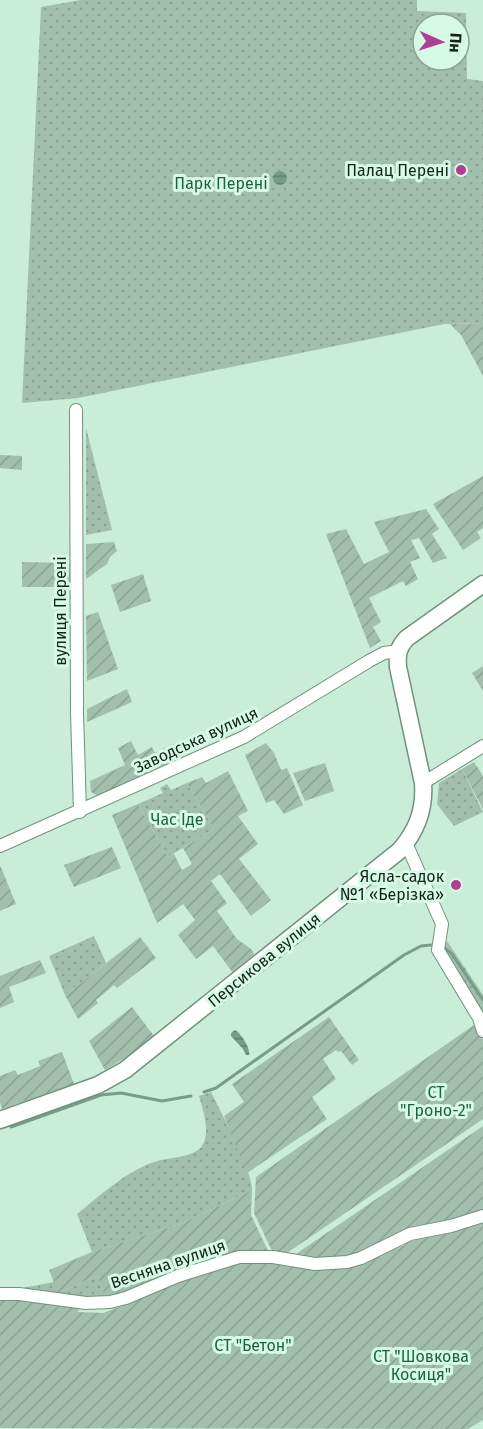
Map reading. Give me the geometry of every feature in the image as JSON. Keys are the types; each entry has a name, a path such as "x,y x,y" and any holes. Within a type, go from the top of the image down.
{"main road":[{"path":"398,651 407,638 483,584"},
{"name":"Персикова вулиця","path":"0,1120 98,1085 125,1071 399,851 406,843 421,816 424,796 398,667 398,651"}],"street":[{"name":"вулиця Перені","path":"76,410 77,712 80,812"},
{"name":"Заводська вулиця","path":"0,846 244,737 384,652 398,651"},
{"path":"423,783 483,746"},
{"path":"406,843 442,924 438,950 479,1018 483,1031"},
{"name":"Весняна вулиця","path":"0,1294 19,1294 86,1304 110,1302 126,1298 178,1276 239,1257 273,1257 315,1264 348,1262 410,1234 452,1226 483,1216"}],"green space":[{"name":"Парк Перені","path":"81,0 417,0 417,11 442,12 411,12 411,72 467,72 467,79 483,81 483,323 444,324 78,398 22,403 41,7"},
{"path":"483,323 483,376 461,335 450,324"},
{"path":"86,428 112,530 86,535"},
{"path":"0,455 22,456 22,470 0,468"},
{"path":"483,476 483,528 477,532 481,538 463,550 433,504"},
{"path":"426,509 439,529 432,534 447,558 433,563 419,538 411,540 420,558 410,562 418,579 406,586 403,581 369,598 381,622 373,627 381,641 370,648 326,534 346,529 364,564 389,552 374,522"},
{"path":"114,542 117,551 110,557 107,564 86,579 86,544"},
{"path":"22,562 70,563 70,587 22,587"},
{"path":"143,574 151,601 120,612 111,585"},
{"path":"98,612 118,669 87,681 86,616"},
{"path":"483,666 483,691 472,673"},
{"path":"127,689 132,702 87,722 87,709"},
{"path":"131,741 138,755 152,747 155,753 175,743 181,757 98,796 91,792 90,781 125,765 118,748"},
{"path":"266,743 274,753 281,770 287,768 303,805 284,814 274,800 266,803 245,755"},
{"path":"474,762 483,776 483,809 462,769"},
{"path":"325,763 334,791 305,801 293,773"},
{"path":"462,769 483,812 454,826 437,804 439,783"},
{"path":"228,771 248,811 238,816 258,844 239,859 271,900 251,916 220,874 211,881 227,903 217,911 237,939 254,953 233,973 213,946 196,959 178,935 195,920 183,904 157,923 112,815 138,804 168,857 174,854 182,870 192,864 183,848 214,829 187,783 202,777 206,783"},
{"name":"Час Іде","path":"187,783 214,829 168,857 138,804 163,793 160,788 167,784 171,790"},
{"path":"112,847 121,868 74,887 64,865"},
{"path":"0,865 16,904 0,911"},
{"path":"94,936 106,963 65,995 49,956"},
{"path":"140,937 156,958 117,988 114,985 96,1000 98,1003 78,1019 65,995"},
{"path":"447,941 483,995 483,1017 444,949"},
{"path":"40,960 46,973 9,987 14,1002 0,1008 0,976"},
{"path":"132,1007 154,1036 133,1053 105,1070 89,1041"},
{"path":"329,1017 359,1060 352,1065 341,1051 336,1050 323,1059 336,1079 312,1097 327,1119 247,1173 224,1116 244,1102 232,1084"},
{"name":"СТ \"Гроно-2\"","path":"474,1025 483,1039 483,1119 284,1255 274,1255 254,1213 256,1177"},
{"path":"62,1052 74,1084 2,1109 0,1076 15,1070 18,1075 40,1066 38,1061"},
{"path":"211,1092 242,1156 252,1190 183,1223 92,1252 77,1214 143,1166 198,1150 205,1141 206,1135 199,1096"},
{"name":"СТ \"Гроно-2\"","path":"483,1126 483,1214 353,1257 312,1261 293,1256"},
{"path":"252,1190 251,1215 270,1255 245,1254 107,1301 97,1276 58,1293 49,1270 92,1252 183,1223"},
{"name":"СТ \"Бетон\"","path":"483,1221 483,1420 468,1429 0,1428 0,1297 79,1307 78,1312 103,1313 143,1298 142,1294 236,1262 374,1256 405,1245 405,1240"},
{"path":"97,1276 107,1301 6,1291 54,1282 58,1293"}],"shaded area":[{"path":"277,171 283,171 287,178 283,185 277,185 273,181 273,175"},
{"path":"235,1030 245,1041 249,1055 246,1055 231,1036"}],"waterway":[{"path":"204,1092 216,1088 404,955 421,946 431,945"},
{"path":"443,947 452,954 483,1000"},
{"path":"11,1127 101,1095 121,1093 162,1101 191,1096"}],"place":[{"name":"Палац Перені","path":"461,170"},
{"name":"Ясла-садок №1 «Берізка»","path":"456,885"}],"park label":[{"name":"СТ \"Шовкова Косиця\"","path":"421,1365"}]}
